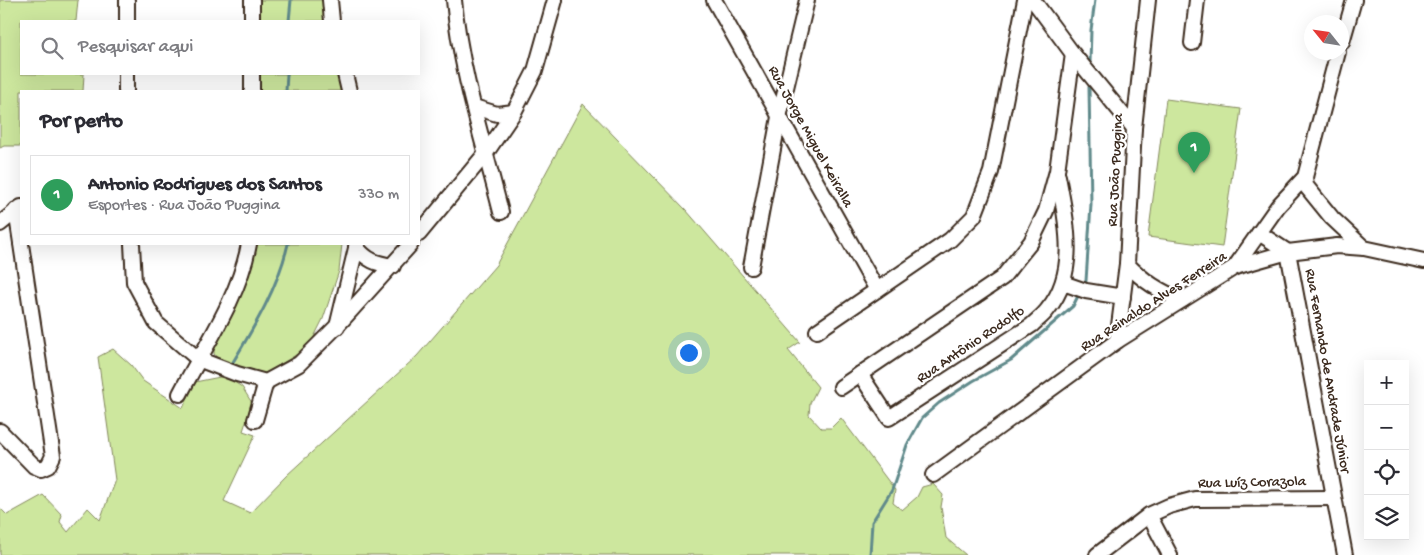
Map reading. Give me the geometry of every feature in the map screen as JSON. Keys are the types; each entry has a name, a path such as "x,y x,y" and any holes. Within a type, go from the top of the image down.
{"street":[{"path":"127,0 127,20"},
{"path":"252,0 252,20"},
{"path":"330,0 332,20"},
{"path":"454,0 456,24 474,108 501,212"},
{"path":"420,233 486,153 514,112 535,71 556,0"},
{"name":"Rua Jorge Miguel Keiralla","path":"714,0 877,290"},
{"path":"751,266 780,117 807,0"},
{"path":"817,331 950,240 974,216 992,172 1025,0"},
{"path":"1033,0 1073,54 1134,128"},
{"name":"Rua João Puggina","path":"1117,341 1127,264 1134,128 1148,0"},
{"path":"1192,43 1197,0"},
{"path":"1349,18 1354,0"},
{"path":"841,387 1002,278 1031,242 1046,211 1057,171 1073,54"},
{"path":"1336,60 1305,177 1306,186 1332,218 1364,248"},
{"path":"126,75 126,90"},
{"path":"252,75 252,90"},
{"path":"345,75 349,90"},
{"path":"474,108 497,114 514,112"},
{"name":"Rua Antônio Rodolfo","path":"860,374 889,418 1032,325 1048,310 1063,283 1067,266 1068,228 1057,171"},
{"path":"1235,267 1278,206 1305,177"},
{"path":"0,224 19,208"},
{"path":"19,208 20,226"},
{"path":"1337,246 1340,226"},
{"path":"1260,232 1288,252"},
{"path":"0,431 34,466 41,469 48,466 52,456 21,245"},
{"path":"132,245 134,282 156,323 198,359 237,374 266,382"},
{"path":"180,394 231,299 245,264 249,245"},
{"path":"357,245 364,257 377,263 392,266"},
{"path":"336,327 357,245"},
{"path":"254,420 266,382 299,364 336,327 410,245"},
{"name":"Rua Reinaldo Alves Ferreira","path":"933,475 1117,341 1235,267 1288,252 1337,246 1364,248 1424,261"},
{"name":"Rua Fernando de Andrade Júnior","path":"1288,252 1346,555"},
{"path":"1127,264 1136,274 1157,290 1182,300"},
{"path":"1063,283 1086,291 1123,296"},
{"name":"Rua Luíz Corazola","path":"1097,555 1148,515 1169,506 1195,499 1334,498"},
{"path":"1148,515 1170,555"}],"green space":[{"path":"0,0 78,0 76,20 20,20 20,75 84,75 83,90 20,90 20,146 4,146 0,148"},
{"path":"259,0 327,0 327,20 259,20"},
{"path":"258,75 339,75 343,90 258,90"},
{"path":"1166,99 1241,109 1222,247 1148,237"},
{"path":"583,104 686,210 800,342 788,350 818,387 810,403 809,415 821,428 831,428 841,418 895,490 893,503 902,510 917,497 922,487 933,484 943,495 941,507 946,538 966,555 0,555 0,508 7,515 43,495 62,515 60,522 68,532 88,508 100,520 115,480 98,357 113,349 131,365 143,381 183,408 195,382 225,376 242,387 252,403 243,431 255,435 224,501 250,513 287,475 417,356 496,265"},
{"path":"254,245 342,245 339,271 323,319 309,347 263,375 222,364 214,354 214,341"}],"waterway":[{"path":"289,20 291,0"},
{"path":"1090,63 1091,30 1095,0"},
{"path":"286,90 287,75"},
{"path":"1083,286 1086,281 1091,204 1089,87"},
{"path":"233,362 258,319 272,290 288,245"},
{"path":"870,555 872,522 892,490 907,445 922,418 939,403 1011,360 1073,306 1079,294"}],"place":[{"name":"Antonio Rodrigues dos Santos","path":"1194,173"}]}
